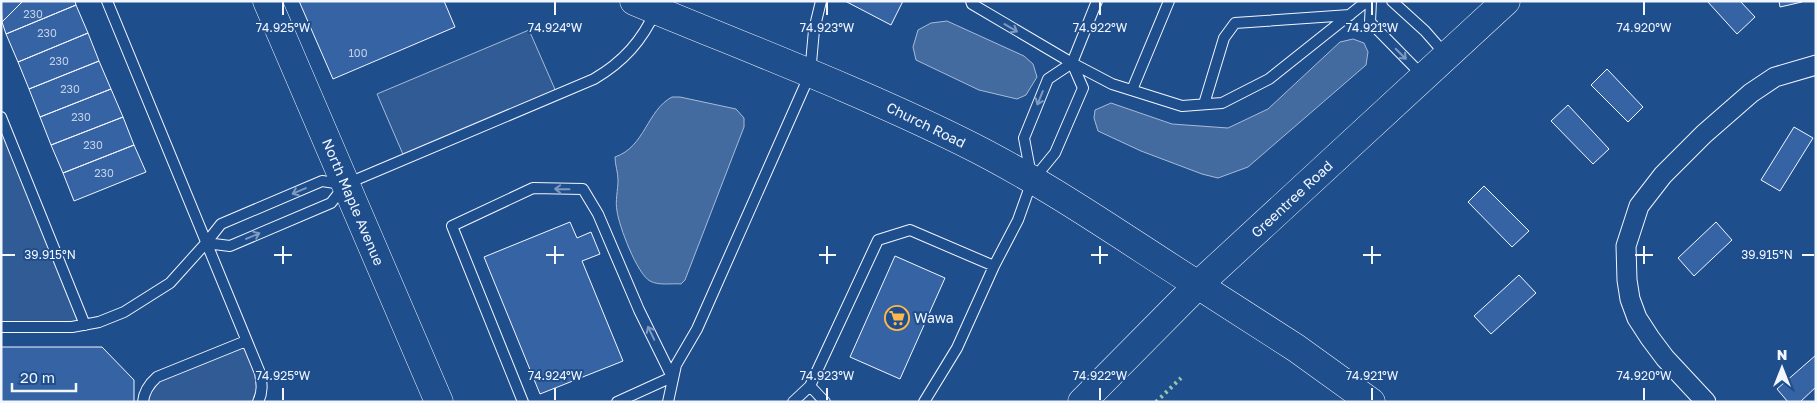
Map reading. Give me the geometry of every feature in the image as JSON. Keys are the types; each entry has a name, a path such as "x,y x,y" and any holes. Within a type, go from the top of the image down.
{"main road":[{"name":"North Maple Avenue","path":"267,1 439,402"},
{"name":"Greentree Road","path":"1082,402 1198,285 1506,1"},
{"name":"Church Road","path":"645,6 878,102 965,143 1066,199 1296,348 1371,402"}],"street":[{"path":"1706,402 1665,358 1650,338 1637,318 1630,299 1627,280 1626,246 1639,206 1663,175 1704,134 1751,93 1775,77 1816,65"}],"lane":[{"path":"107,1 260,373 262,384 258,402"},
{"path":"668,402 676,364 697,329 810,74 814,30 821,1"},
{"path":"971,1 972,4 1072,63 1112,84 1182,106 1222,103 1269,79 1366,1"},
{"path":"1032,181 1024,138 1048,78 1072,63 1097,1"},
{"path":"1132,90 1169,1"},
{"path":"1371,1 1370,22 1424,78"},
{"path":"1392,1 1425,31 1447,56"},
{"path":"206,243 230,246 322,207 331,203 346,184 594,78 612,68 628,54 641,38 645,6"},
{"path":"1204,104 1224,38 1235,23 1350,15"},
{"path":"924,402 957,348 994,266 1018,220 1032,181 1055,153 1083,88 1072,63"},
{"path":"1,117 84,325"},
{"path":"1,327 72,327 99,322 124,312 170,283 221,224 322,181 346,184"},
{"path":"523,402 452,226 533,188 583,189 598,214 639,310 672,377"},
{"path":"793,402 810,386 878,240 910,230 994,266"},
{"path":"143,402 145,391 157,377 246,341"},
{"path":"617,402 672,377"},
{"path":"810,386 825,402"}],"shaded area":[{"path":"947,21 1024,56 1033,64 1037,77 1026,95 1017,99 979,90 916,60 913,47 918,30 931,23"},
{"path":"529,30 557,94 405,159 377,94"},
{"path":"1353,39 1364,43 1368,52 1366,65 1248,167 1218,178 1202,174 1141,151 1098,131 1094,118 1095,110 1111,103 1172,124 1228,128 1268,109 1340,42"},
{"path":"672,97 736,109 744,118 744,127 685,280 681,284 657,283 645,277 629,249 616,207 618,180 615,157 633,145 657,110"},
{"path":"1,117 85,325 1,327"},
{"path":"246,341 260,373 258,402 143,402 150,383"}],"building":[{"path":"1,1 23,1 2,22"},
{"path":"23,1 75,1 76,5 6,34 2,22"},
{"path":"299,1 444,1 455,27 333,79"},
{"path":"845,1 903,1 891,25"},
{"path":"1707,1 1740,1 1755,17 1737,34"},
{"path":"1779,1 1802,1 1802,2 1780,7"},
{"path":"76,5 88,33 18,62 6,34"},
{"path":"88,33 99,61 29,89 18,62"},
{"path":"99,61 111,89 40,117 29,89"},
{"path":"1607,69 1643,107 1628,122 1591,85"},
{"path":"111,89 123,117 51,145 40,117"},
{"path":"1568,105 1609,149 1593,164 1551,121"},
{"path":"123,117 134,145 63,173 51,145"},
{"path":"1794,127 1813,138 1780,191 1761,180"},
{"path":"134,145 146,172 74,201 63,173"},
{"path":"1484,186 1529,231 1512,247 1468,202"},
{"path":"570,222 577,238 591,232 600,254 582,261 623,361 540,394 484,257"},
{"path":"1716,222 1732,240 1694,276 1678,258"},
{"name":"Wawa","path":"895,256 945,278 900,379 850,357"},
{"path":"1519,275 1536,293 1491,334 1474,316"},
{"path":"1,347 102,347 134,380 134,402 1,402"},
{"path":"1816,355 1816,387 1800,402 1788,402 1777,389"}],"hedge":[{"path":"1156,402 1181,378"}],"place":[{"name":"Wawa","path":"897,318"}]}
